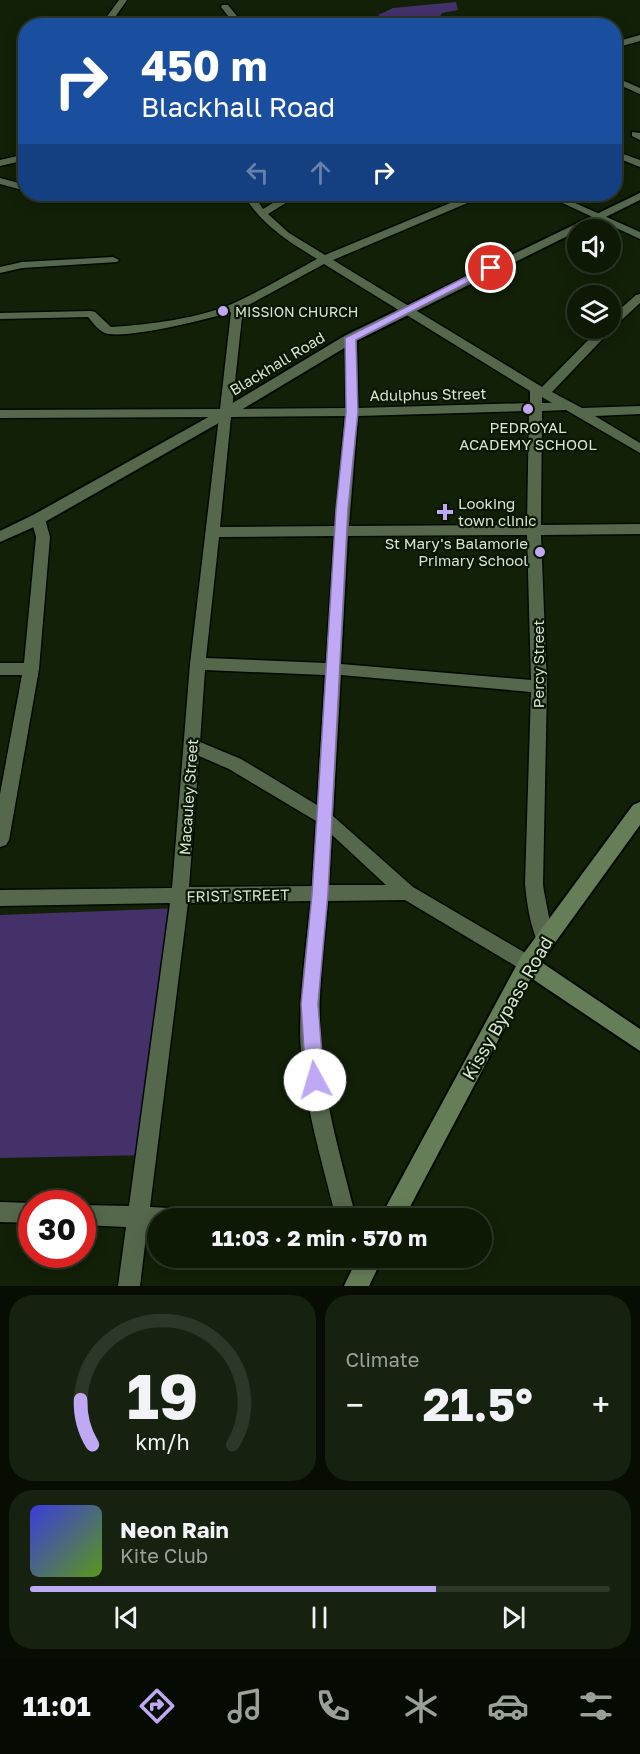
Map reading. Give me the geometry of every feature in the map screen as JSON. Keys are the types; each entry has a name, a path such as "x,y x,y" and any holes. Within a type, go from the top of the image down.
{"main road":[{"name":"Kissy Bypass Road","path":"397,1208 528,964 640,810"},
{"path":"528,964 640,1041"},
{"path":"356,1286 365,1268"}],"street":[{"path":"110,18 123,0"},
{"path":"225,7 234,18"},
{"path":"622,43 640,38"},
{"path":"622,83 640,92"},
{"path":"622,156 640,164"},
{"path":"0,163 18,159"},
{"path":"0,181 18,186"},
{"name":"Blackhall Road","path":"0,537 38,519 226,413 351,338 640,196"},
{"path":"253,201 261,214 285,235 540,391 640,449"},
{"path":"261,214 283,201"},
{"path":"0,316 91,314 105,329 122,330 183,321 237,306 324,259 463,201"},
{"path":"563,201 640,236"},
{"path":"0,270 22,265 113,260"},
{"path":"621,315 640,297"},
{"name":"Macauley Street","path":"129,1286 180,896 198,664 237,306"},
{"path":"344,1208 317,1102 310,1036 310,1004 320,894 340,532 352,412 351,338"},
{"path":"540,391 595,339"},
{"name":"Percy Street","path":"540,391 536,407 534,530 539,687 534,884 536,905 545,939"},
{"name":"Adulphus Street","path":"0,414 352,412 536,407 640,410"},
{"path":"0,840 31,669 43,537 38,519"},
{"path":"214,532 640,529"},
{"path":"198,664 334,669 539,687"},
{"path":"0,669 31,669"},
{"path":"192,746 235,764 323,817 407,892 528,964"},
{"name":"FRIST STREET","path":"0,898 407,892"},
{"path":"0,1212 18,1213"},
{"path":"96,1216 147,1217"}],"shaded area":[{"path":"456,2 458,10 442,13 439,18 383,18 378,15 393,8"},
{"path":"182,908 151,1155 0,1158 0,915"}],"place":[{"name":"MISSION CHURCH","path":"223,311"},
{"name":"PEDROYAL ACADEMY SCHOOL","path":"528,409"},
{"name":"Looking town clinic","path":"445,512"},
{"name":"St Mary's Balamorie Primary School","path":"540,552"}],"route":[{"path":"315,1080 310,1036 310,1004 320,894 342,509 352,412 351,338 491,268"}]}
